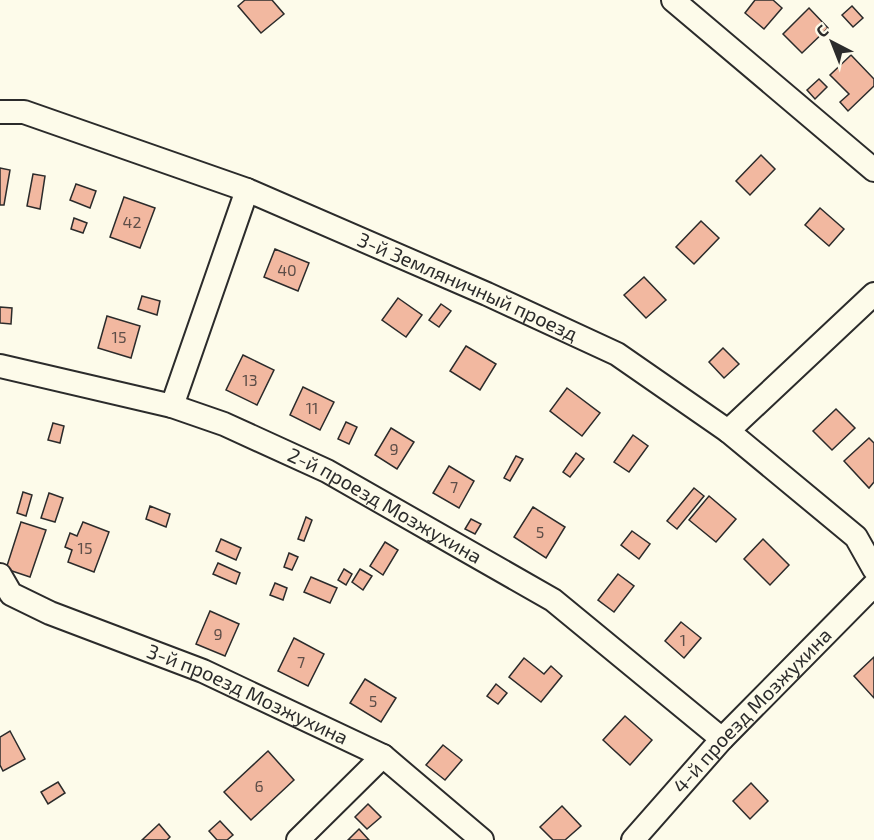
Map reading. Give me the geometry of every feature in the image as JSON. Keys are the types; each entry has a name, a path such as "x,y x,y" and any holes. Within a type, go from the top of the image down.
{"street":[{"path":"673,0 874,170"},
{"name":"3-й Земляничный проезд","path":"0,112 24,112 248,190 487,294 617,354 728,432 856,537 874,569"},
{"path":"172,406 248,190"},
{"path":"728,432 874,294"},
{"name":"2-й проезд Мозжухина","path":"0,366 172,406 224,424 327,471 553,600 722,739"},
{"name":"3-й проезд Мозжухина","path":"0,575 11,594 50,613 202,671 383,756 482,840"},
{"name":"4-й проезд Мозжухина","path":"633,840 722,739 874,585"},
{"path":"298,840 383,756"}],"building":[{"path":"245,0 272,0 284,14 261,33 238,6"},
{"path":"755,0 773,0 782,8 764,29 745,13"},
{"path":"852,6 863,18 853,27 842,15"},
{"path":"809,8 828,28 802,53 783,34"},
{"path":"851,55 874,79 874,86 848,111 840,102 849,94 830,75"},
{"path":"819,79 827,87 815,99 807,90"},
{"path":"761,155 775,169 750,195 736,181"},
{"path":"0,168 10,170 4,205 0,205"},
{"path":"33,174 45,176 40,209 27,206"},
{"path":"76,184 96,191 90,208 70,200"},
{"path":"124,197 155,208 140,248 110,237"},
{"path":"820,208 844,229 829,246 805,225"},
{"path":"74,218 87,223 83,233 71,229"},
{"path":"701,221 719,238 694,264 676,247"},
{"path":"275,249 309,263 298,291 264,277"},
{"path":"644,277 666,300 646,318 624,295"},
{"path":"142,296 160,301 157,315 138,309"},
{"path":"398,298 422,315 406,337 382,320"},
{"path":"441,304 451,311 439,327 429,320"},
{"path":"0,307 12,308 11,324 0,323"},
{"path":"107,316 140,326 131,358 98,348"},
{"path":"466,346 496,364 480,390 450,371"},
{"path":"723,348 739,364 724,378 709,362"},
{"path":"243,355 274,370 257,405 226,390"},
{"path":"303,387 334,402 320,430 290,415"},
{"path":"567,388 600,413 582,436 550,411"},
{"path":"836,409 855,428 832,450 813,431"},
{"path":"346,422 357,427 349,444 338,439"},
{"path":"53,423 64,426 60,443 48,440"},
{"path":"391,428 414,442 397,469 375,455"},
{"path":"633,435 648,446 629,472 614,462"},
{"path":"869,438 874,443 874,482 869,488 844,461"},
{"path":"576,453 584,459 570,477 563,472"},
{"path":"516,456 523,459 510,481 504,478"},
{"path":"449,466 474,481 459,508 433,493"},
{"path":"694,488 704,496 677,529 667,521"},
{"path":"23,492 32,495 26,516 17,513"},
{"path":"49,493 63,498 55,522 41,518"},
{"path":"709,496 736,519 716,542 689,520"},
{"path":"150,506 170,514 166,527 146,519"},
{"path":"533,507 565,527 546,558 514,537"},
{"path":"306,517 312,520 304,541 298,539"},
{"path":"471,519 481,524 475,534 465,529"},
{"path":"21,522 46,530 30,577 6,569"},
{"path":"83,522 109,532 94,572 68,562 72,550 65,547 70,533 77,536"},
{"path":"632,531 650,544 639,559 621,545"},
{"path":"221,539 241,548 236,560 216,551"},
{"path":"763,539 789,565 770,585 744,559"},
{"path":"385,542 398,550 383,575 370,566"},
{"path":"289,553 298,557 292,570 284,567"},
{"path":"218,563 240,573 236,584 213,574"},
{"path":"344,569 352,574 346,585 338,580"},
{"path":"360,569 372,576 363,590 352,582"},
{"path":"618,574 634,586 614,612 598,600"},
{"path":"311,577 337,588 330,603 304,592"},
{"path":"275,583 287,588 283,600 270,595"},
{"path":"210,611 239,624 225,656 196,644"},
{"path":"681,622 701,638 684,658 665,641"},
{"path":"294,638 324,654 308,686 278,671"},
{"path":"874,657 874,698 854,676"},
{"path":"524,658 544,674 551,666 562,676 541,702 509,677"},
{"path":"365,679 396,698 381,722 350,703"},
{"path":"496,684 507,693 498,704 487,696"},
{"path":"625,716 652,740 630,765 603,740"},
{"path":"10,731 25,759 3,771 0,765 0,737"},
{"path":"443,745 462,760 445,780 426,765"},
{"path":"268,751 294,780 251,820 224,792"},
{"path":"58,782 65,793 48,804 41,792"},
{"path":"751,783 768,801 750,819 733,801"},
{"path":"368,804 381,817 367,829 355,817"},
{"path":"562,806 581,826 565,840 553,840 540,827"},
{"path":"220,821 233,835 227,840 217,840 209,831"},
{"path":"159,824 170,837 167,840 142,840"},
{"path":"359,829 369,840 348,840"}]}
